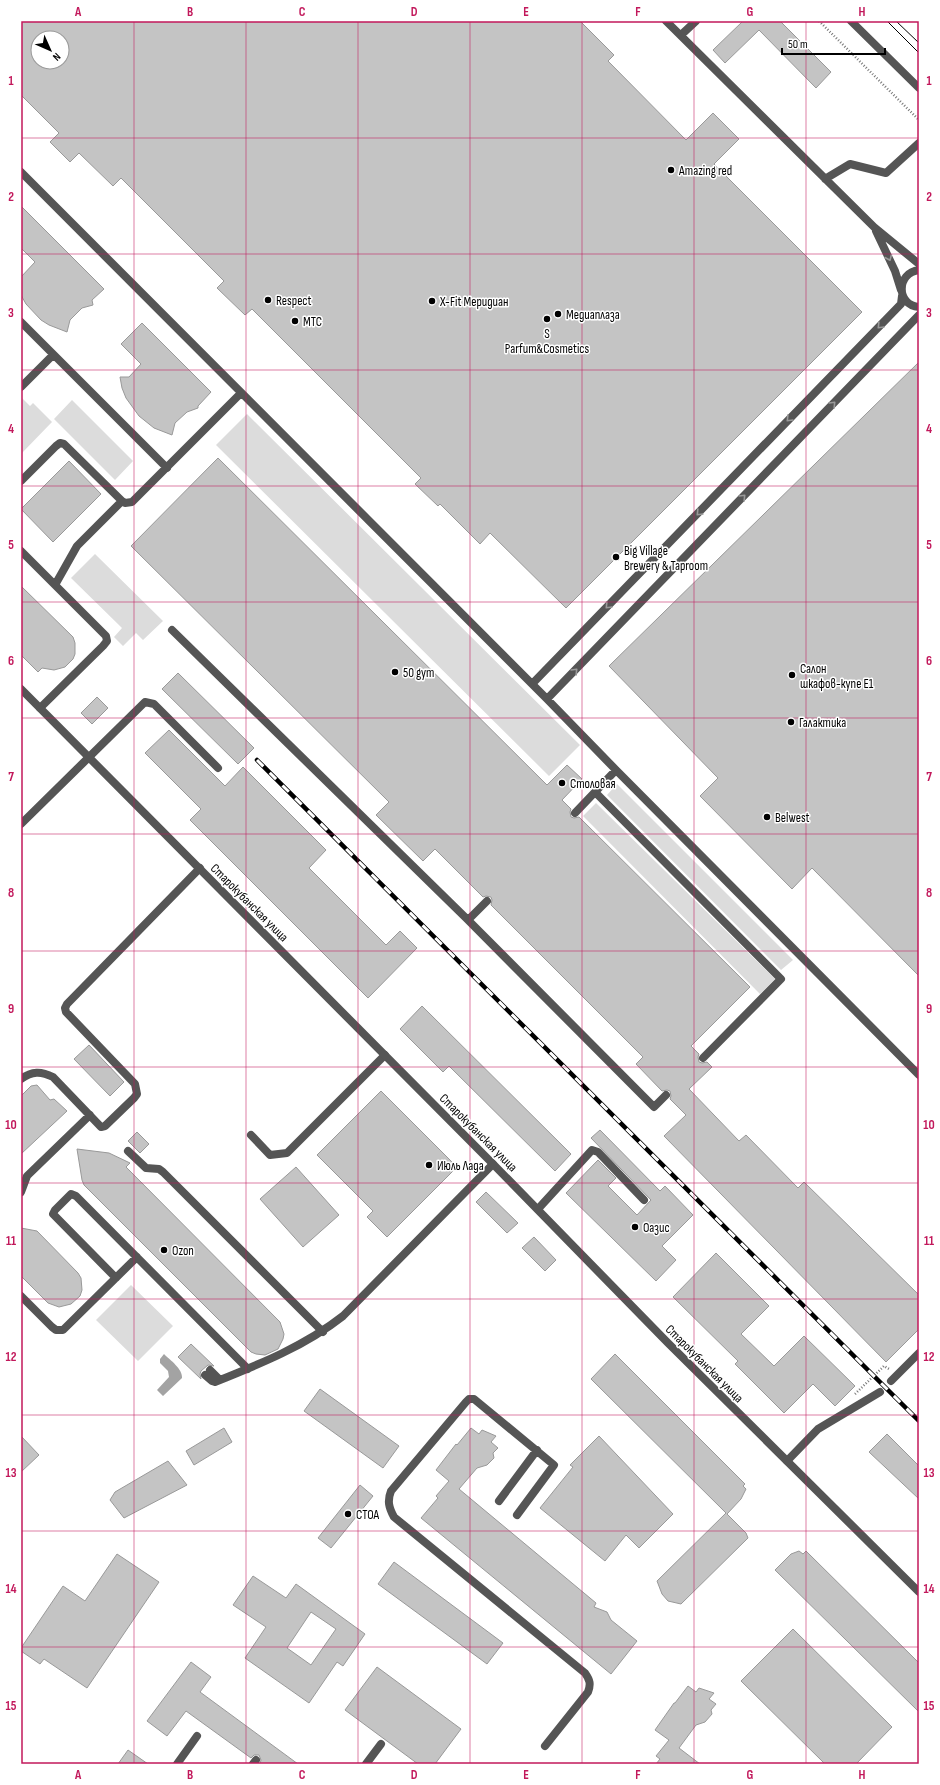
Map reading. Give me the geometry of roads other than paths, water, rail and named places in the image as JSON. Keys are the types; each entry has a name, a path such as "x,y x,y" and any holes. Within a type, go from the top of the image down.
{"street":[{"path":"666,21 874,227 919,264"},
{"path":"681,36 696,21"},
{"path":"851,21 919,88"},
{"path":"826,179 850,164 886,173 919,143"},
{"path":"21,172 547,699 919,1075"},
{"path":"547,699 919,316 903,296 886,251 874,227"},
{"path":"532,684 901,304 904,278 909,273 919,270"},
{"path":"903,296 911,305 919,307"},
{"path":"21,322 166,468"},
{"path":"21,387 54,355"},
{"path":"21,481 60,443 64,444 125,504 132,502 241,393"},
{"path":"55,585 77,546 122,501"},
{"path":"21,550 104,633 107,641 40,708"},
{"path":"172,630 468,920 654,1107 666,1095"},
{"name":"Старокубанская улица","path":"21,689 538,1209 668,1343 919,1592"},
{"path":"21,824 145,702 154,704 218,768"},
{"path":"575,813 616,770"},
{"path":"595,792 781,979 703,1058"},
{"path":"21,1079 28,1074 36,1072 53,1077 101,1127 105,1126 134,1098 137,1094 135,1084 66,1012 65,1008 67,1004 200,868"},
{"path":"468,920 487,901"},
{"path":"251,1135 270,1155 286,1153 385,1055"},
{"path":"21,1192 27,1176 90,1115"},
{"path":"538,1209 592,1150 598,1152 644,1200"},
{"path":"128,1151 146,1168 159,1169 163,1172 323,1332"},
{"path":"207,1373 212,1381 215,1382 269,1360 323,1332 342,1316 493,1164"},
{"path":"116,1278 53,1214 71,1194 76,1196 248,1369"},
{"path":"21,1296 52,1327 56,1330 63,1330 137,1258"},
{"path":"891,1381 919,1353"},
{"path":"787,1461 818,1429 880,1392"},
{"path":"517,1515 554,1468 553,1463 477,1401 469,1399 391,1491 388,1498 390,1509 394,1517 585,1673 590,1680 588,1692 545,1746"},
{"path":"499,1501 537,1450"},
{"path":"177,1764 197,1736"},
{"path":"366,1764 381,1744"}],"tram line":[{"path":"887,21 919,53"},
{"path":"896,21 919,43"}],"railway":[{"path":"257,760 919,1421"}],"place":[{"name":"Amazing red","path":"671,170"},
{"name":"Respect","path":"268,300"},
{"name":"X-Fit Меридиан","path":"432,301"},
{"name":"Медиаплаза","path":"558,314"},
{"name":"S Parfum&Cosmetics","path":"547,319"},
{"name":"МТС","path":"295,321"},
{"name":"Big Village Brewery & Taproom","path":"616,557"},
{"name":"50 gym","path":"395,672"},
{"name":"Салон шкафов-купе Е1","path":"792,675"},
{"name":"Галактика","path":"791,722"},
{"name":"Столовая","path":"562,783"},
{"name":"Belwest","path":"767,817"},
{"name":"Июль Лада","path":"429,1165"},
{"name":"Оазис","path":"635,1227"},
{"name":"Ozon","path":"164,1250"},
{"name":"СТОА","path":"348,1514"}]}
